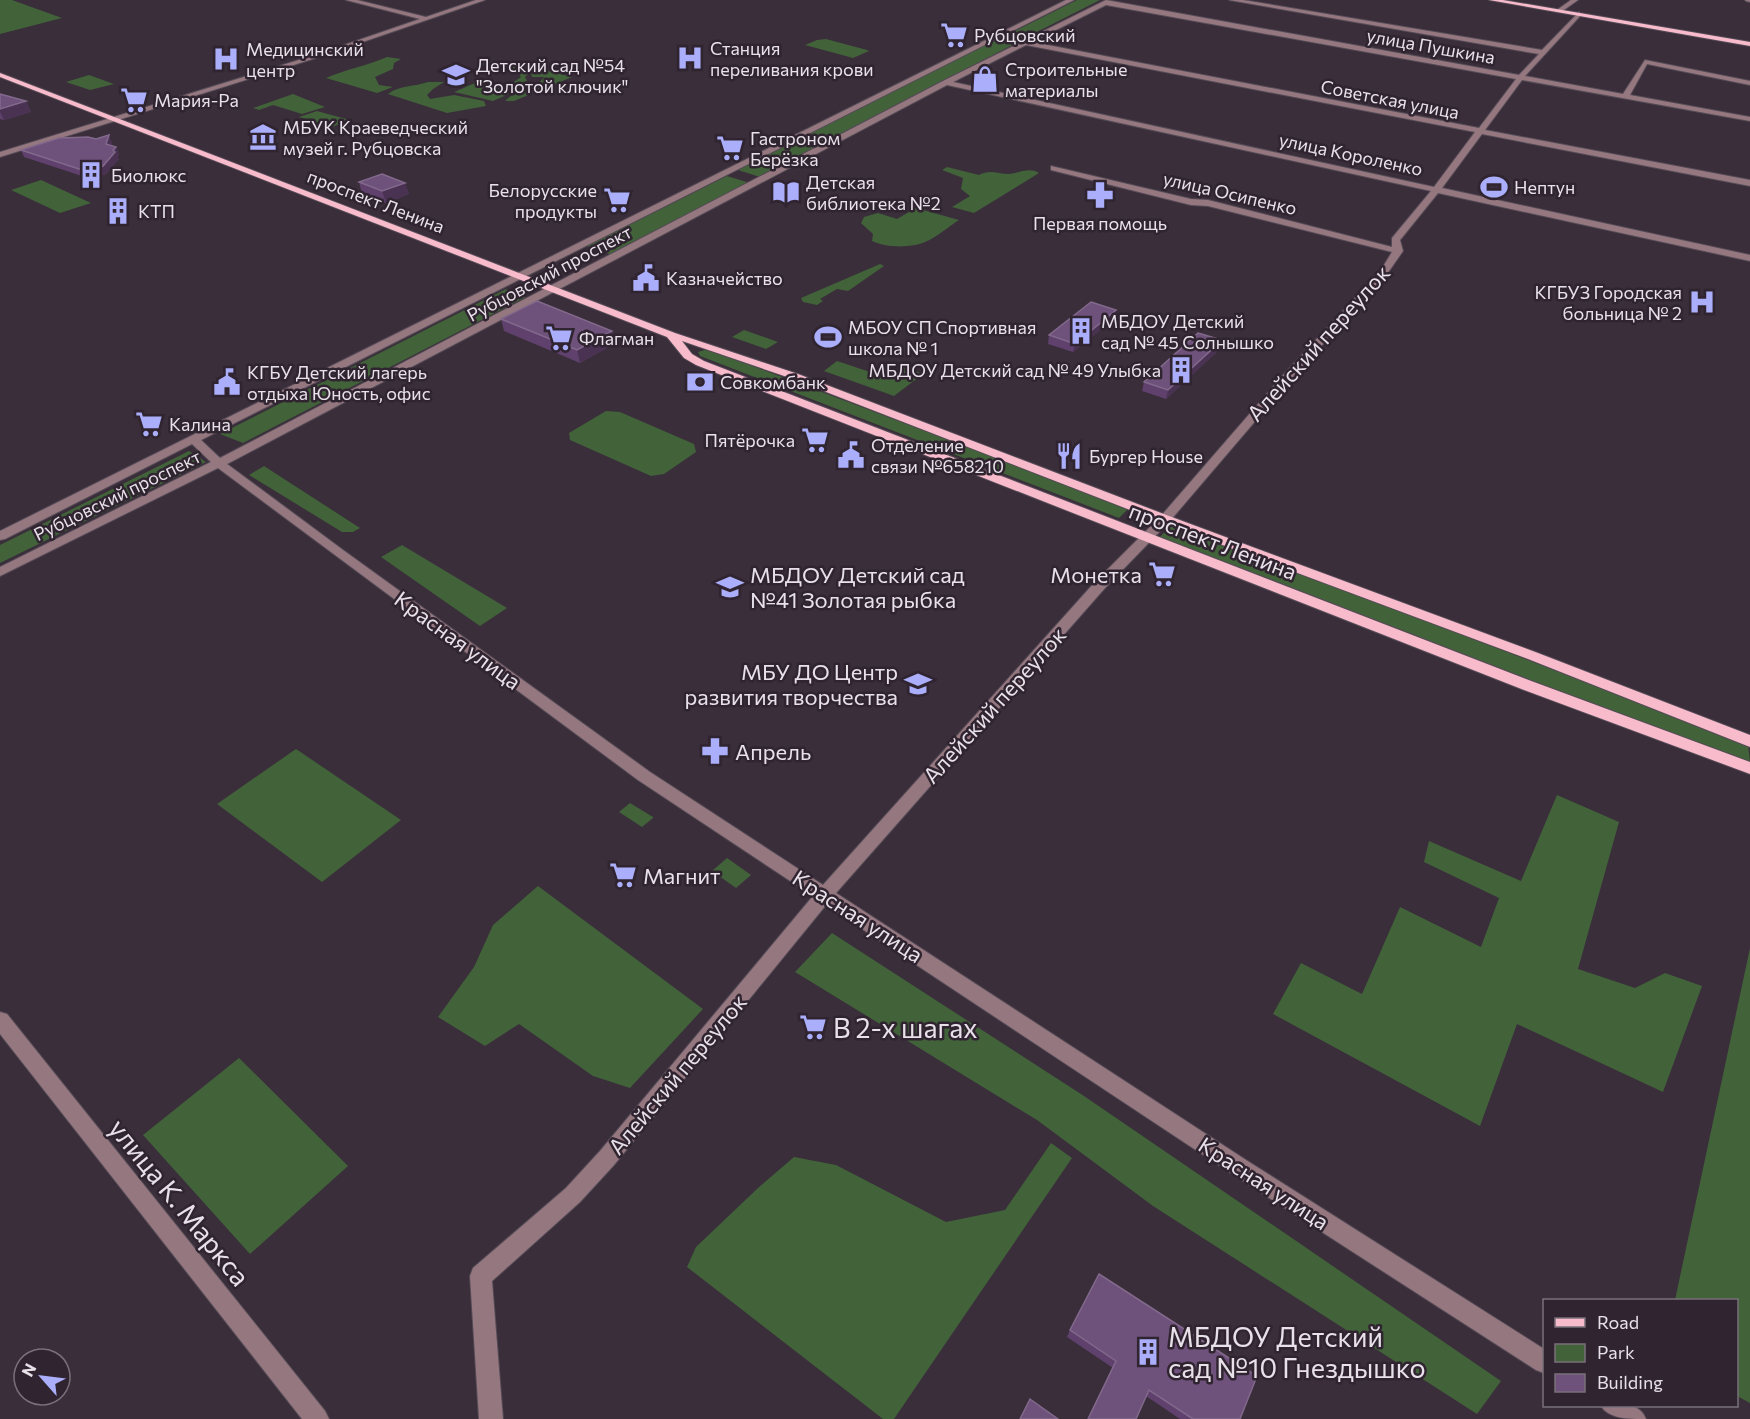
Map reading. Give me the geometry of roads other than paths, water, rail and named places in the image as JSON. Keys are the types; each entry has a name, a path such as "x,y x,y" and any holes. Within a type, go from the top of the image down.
{"main road":[{"path":"1492,0 1750,44"},
{"name":"проспект Ленина","path":"0,75 671,335 706,345 1533,656 1750,741"},
{"name":"проспект Ленина","path":"671,335 688,356 700,363 1529,686 1749,767"},
{"path":"688,356 706,345"}],"street":[{"path":"350,0 427,19"},
{"path":"372,6 390,0"},
{"path":"0,155 304,61 482,0"},
{"name":"Рубцовский проспект","path":"0,536 1071,0"},
{"path":"1232,0 1542,52"},
{"path":"1559,11 1575,0"},
{"name":"Рубцовский проспект","path":"0,572 219,463 946,83 1109,2"},
{"name":"улица Пушкина","path":"1109,2 1750,119"},
{"name":"Алейский переулок","path":"491,1419 481,1276 573,1195 607,1158 825,894 1100,585 1165,519 1289,375 1384,272 1398,251 1395,240 1437,189 1521,77 1579,14"},
{"name":"Советская улица","path":"997,37 1750,183"},
{"path":"1625,97 1645,62 1750,83"},
{"name":"улица Короленко","path":"946,83 1750,258"},
{"name":"улица Осипенко","path":"1054,168 1191,202 1208,202 1398,251"},
{"path":"727,172 760,181"},
{"name":"Красная улица","path":"193,439 219,463 644,776 1239,1167 1543,1361"},
{"name":"улица К. Маркса","path":"0,1020 317,1419"},
{"path":"1615,1407 1634,1419"}],"place":[{"name":"Рубцовский","path":"954,35"},
{"name":"Станция переливания крови","path":"690,58"},
{"name":"Медицинский центр","path":"226,59"},
{"name":"Детский сад №54 \"Золотой ключик\"","path":"456,75"},
{"name":"Строительные материалы","path":"985,79"},
{"name":"Мария-Ра","path":"134,100"},
{"name":"МБУК Краеведческий музей г. Рубцовска","path":"263,137"},
{"name":"Гастроном Берёзка","path":"730,148"},
{"name":"Биолюкс","path":"91,175"},
{"name":"Нептун","path":"1494,187"},
{"name":"Детская библиотека №2","path":"786,192"},
{"name":"Первая помощь","path":"1100,195"},
{"name":"Белорусские продукты","path":"617,200"},
{"name":"КТП","path":"118,211"},
{"name":"Казначейство","path":"646,278"},
{"name":"КГБУЗ Городская больница № 2","path":"1702,302"},
{"name":"МБДОУ Детский сад № 45 Солнышко","path":"1081,331"},
{"name":"МБОУ СП Спортивная школа № 1","path":"828,337"},
{"name":"Флагман","path":"559,338"},
{"name":"МБДОУ Детский сад № 49 Улыбка","path":"1181,370"},
{"name":"КГБУ Детский лагерь отдыха Юность, офис","path":"227,382"},
{"name":"Совкомбанк","path":"700,382"},
{"name":"Калина","path":"149,424"},
{"name":"Пятёрочка","path":"815,440"},
{"name":"Отделение связи №658210","path":"851,455"},
{"name":"Бургер House","path":"1069,456"},
{"name":"Монетка","path":"1162,574"},
{"name":"МБДОУ Детский сад №41 Золотая рыбка","path":"730,587"},
{"name":"МБУ ДО Центр развития творчества","path":"918,684"},
{"name":"Апрель","path":"715,751"},
{"name":"Магнит","path":"623,875"},
{"name":"В 2-х шагах","path":"813,1027"},
{"name":"МБДОУ Детский сад №10 Гнездышко","path":"1148,1352"}]}
